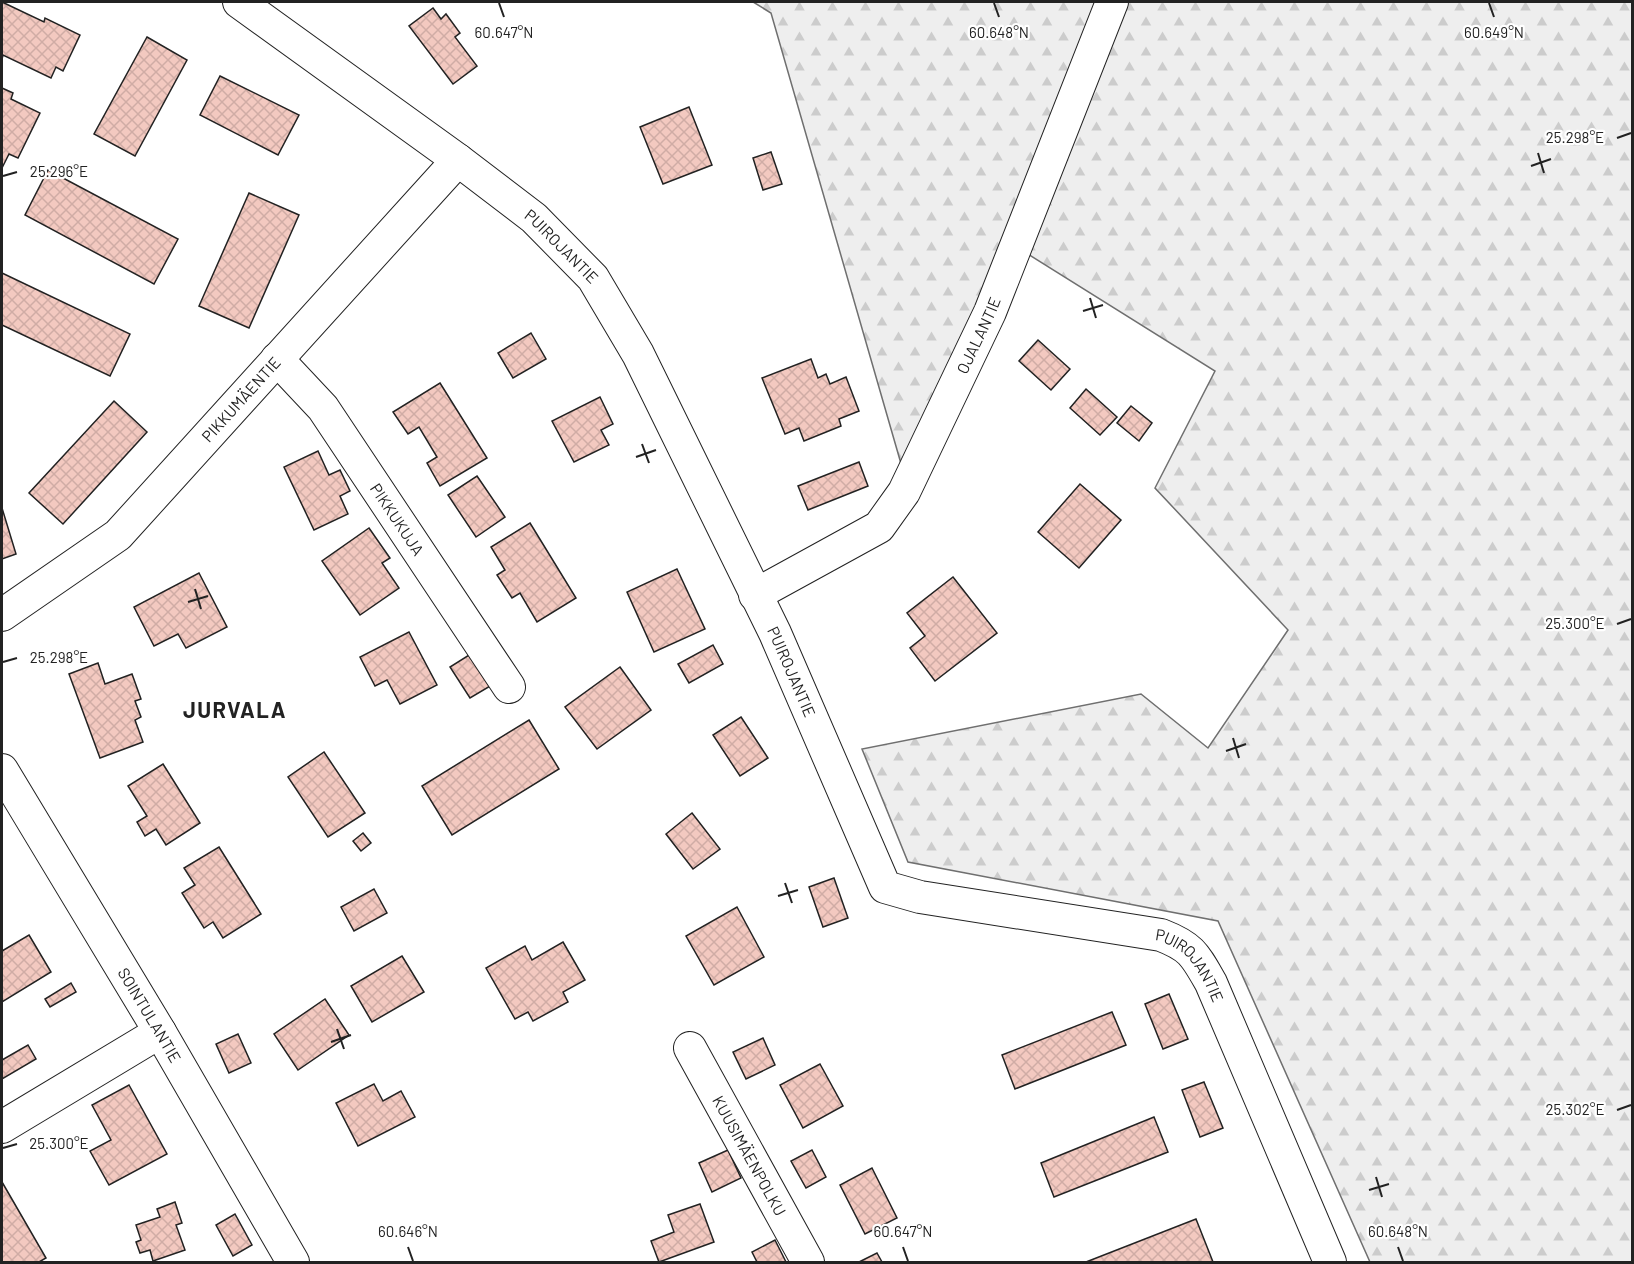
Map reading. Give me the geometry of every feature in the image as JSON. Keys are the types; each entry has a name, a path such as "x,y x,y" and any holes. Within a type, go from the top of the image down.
{"street":[{"name":"PUIROJANTIE","path":"239,2 458,160 534,218 593,278 638,354 775,633 885,887 920,897 1161,935 1182,943 1198,960 1211,983 1330,1263"},
{"name":"OJALANTIE","path":"755,595 879,527 904,492 990,312 1112,2"},
{"name":"PIKKUMÄENTIE","path":"2,615 118,535 458,160"},
{"name":"PIKKUKUJA","path":"277,359 323,408 509,687"},
{"name":"SOINTULANTIE","path":"5,785 160,1032 293,1263"},
{"path":"2,1127 160,1032"},
{"name":"KUUSIMÄENPOLKU","path":"690,1048 808,1263"}],"green space":[{"path":"753,2 1632,2 1632,1262 1370,1262 1218,921 908,862 862,749 1141,694 1208,748 1288,630 1155,488 1215,371 1007,241 902,467 771,13"}],"building":[{"path":"2,2 44,22 45,18 80,35 63,71 56,67 51,78 3,55 2,59"},
{"path":"433,8 441,19 446,14 460,33 455,37 477,66 453,84 409,26"},
{"path":"147,37 187,60 135,156 94,134"},
{"path":"220,76 299,115 278,155 200,115"},
{"path":"2,88 13,93 11,99 40,113 18,158 9,154 2,168"},
{"path":"689,107 712,165 663,184 640,127"},
{"path":"771,152 782,184 763,190 753,158"},
{"path":"48,170 178,239 154,284 25,215"},
{"path":"249,193 299,215 249,328 199,306"},
{"path":"2,273 130,334 110,376 2,325"},
{"path":"531,333 546,359 513,378 498,353"},
{"path":"1038,340 1070,369 1051,390 1019,361"},
{"path":"811,359 818,378 826,374 830,384 846,377 859,411 839,419 841,426 804,441 799,428 785,434 762,378"},
{"path":"440,383 487,458 440,486 427,463 437,457 419,427 408,434 393,412"},
{"path":"1086,389 1117,417 1100,435 1070,408"},
{"path":"600,397 613,424 601,430 609,445 574,462 552,421"},
{"path":"114,401 147,432 63,524 29,493"},
{"path":"1131,406 1152,423 1139,441 1117,423"},
{"path":"318,451 329,475 340,470 350,491 340,496 348,514 314,530 284,467"},
{"path":"859,462 868,486 808,510 798,486"},
{"path":"477,476 505,517 476,537 448,495"},
{"path":"1080,484 1121,520 1079,568 1038,532"},
{"path":"2,508 16,554 2,559"},
{"path":"530,523 576,598 537,622 520,593 512,598 497,575 505,570 491,547"},
{"path":"369,528 390,558 382,563 399,588 360,615 322,561"},
{"path":"677,569 705,629 654,652 627,592"},
{"path":"199,573 227,627 186,648 178,634 154,646 134,607"},
{"path":"953,577 997,633 935,681 910,648 925,636 907,613"},
{"path":"409,632 437,685 400,704 387,680 375,686 360,657"},
{"path":"713,645 723,664 689,683 678,664"},
{"path":"477,650 497,682 470,698 450,667"},
{"path":"98,663 105,684 132,674 141,699 135,701 141,717 135,720 143,742 100,758 69,674"},
{"path":"620,667 651,710 597,749 565,707"},
{"path":"741,717 768,758 740,776 713,735"},
{"path":"529,720 559,769 452,835 422,786"},
{"path":"324,752 365,813 328,837 288,777"},
{"path":"163,764 200,823 166,845 156,829 145,836 137,822 147,816 128,786"},
{"path":"692,813 720,849 693,869 666,834"},
{"path":"363,833 371,843 361,851 353,841"},
{"path":"219,847 261,914 223,938 213,922 204,928 182,893 195,885 184,868"},
{"path":"834,878 848,918 823,927 809,887"},
{"path":"374,889 387,913 354,931 341,907"},
{"path":"737,907 764,957 714,985 686,936"},
{"path":"29,935 51,972 2,1002 2,951"},
{"path":"563,942 585,980 563,992 568,1002 533,1021 528,1012 515,1019 486,968 525,946 532,960"},
{"path":"402,956 424,992 372,1022 351,986"},
{"path":"71,983 76,992 50,1007 45,999"},
{"path":"1169,994 1188,1039 1163,1049 1145,1004"},
{"path":"325,999 349,1035 298,1070 274,1034"},
{"path":"1112,1012 1126,1045 1015,1089 1002,1055"},
{"path":"238,1034 251,1063 229,1073 216,1044"},
{"path":"763,1038 775,1065 746,1079 733,1052"},
{"path":"28,1045 36,1059 2,1079 2,1060"},
{"path":"820,1064 843,1106 803,1128 780,1085"},
{"path":"1204,1082 1223,1128 1200,1137 1182,1090"},
{"path":"374,1084 383,1101 401,1091 415,1117 358,1146 336,1103"},
{"path":"129,1085 167,1154 109,1185 90,1151 111,1140 92,1105"},
{"path":"1154,1117 1168,1152 1054,1197 1041,1163"},
{"path":"728,1150 741,1178 712,1192 699,1163"},
{"path":"812,1150 826,1177 806,1188 791,1161"},
{"path":"872,1168 897,1218 865,1234 840,1185"},
{"path":"2,1182 46,1258 39,1262 2,1262"},
{"path":"175,1202 182,1223 176,1225 185,1250 153,1261 150,1250 140,1253 136,1242 141,1240 136,1225 160,1217 157,1209"},
{"path":"700,1204 714,1242 659,1262 651,1241 674,1232 668,1215"},
{"path":"235,1214 252,1245 233,1256 216,1225"},
{"path":"1196,1219 1213,1262 1086,1262"},
{"path":"775,1240 786,1262 757,1262 752,1252"},
{"path":"877,1253 882,1262 859,1262"}],"district":[{"name":"JURVALA","path":"235,710"}]}
